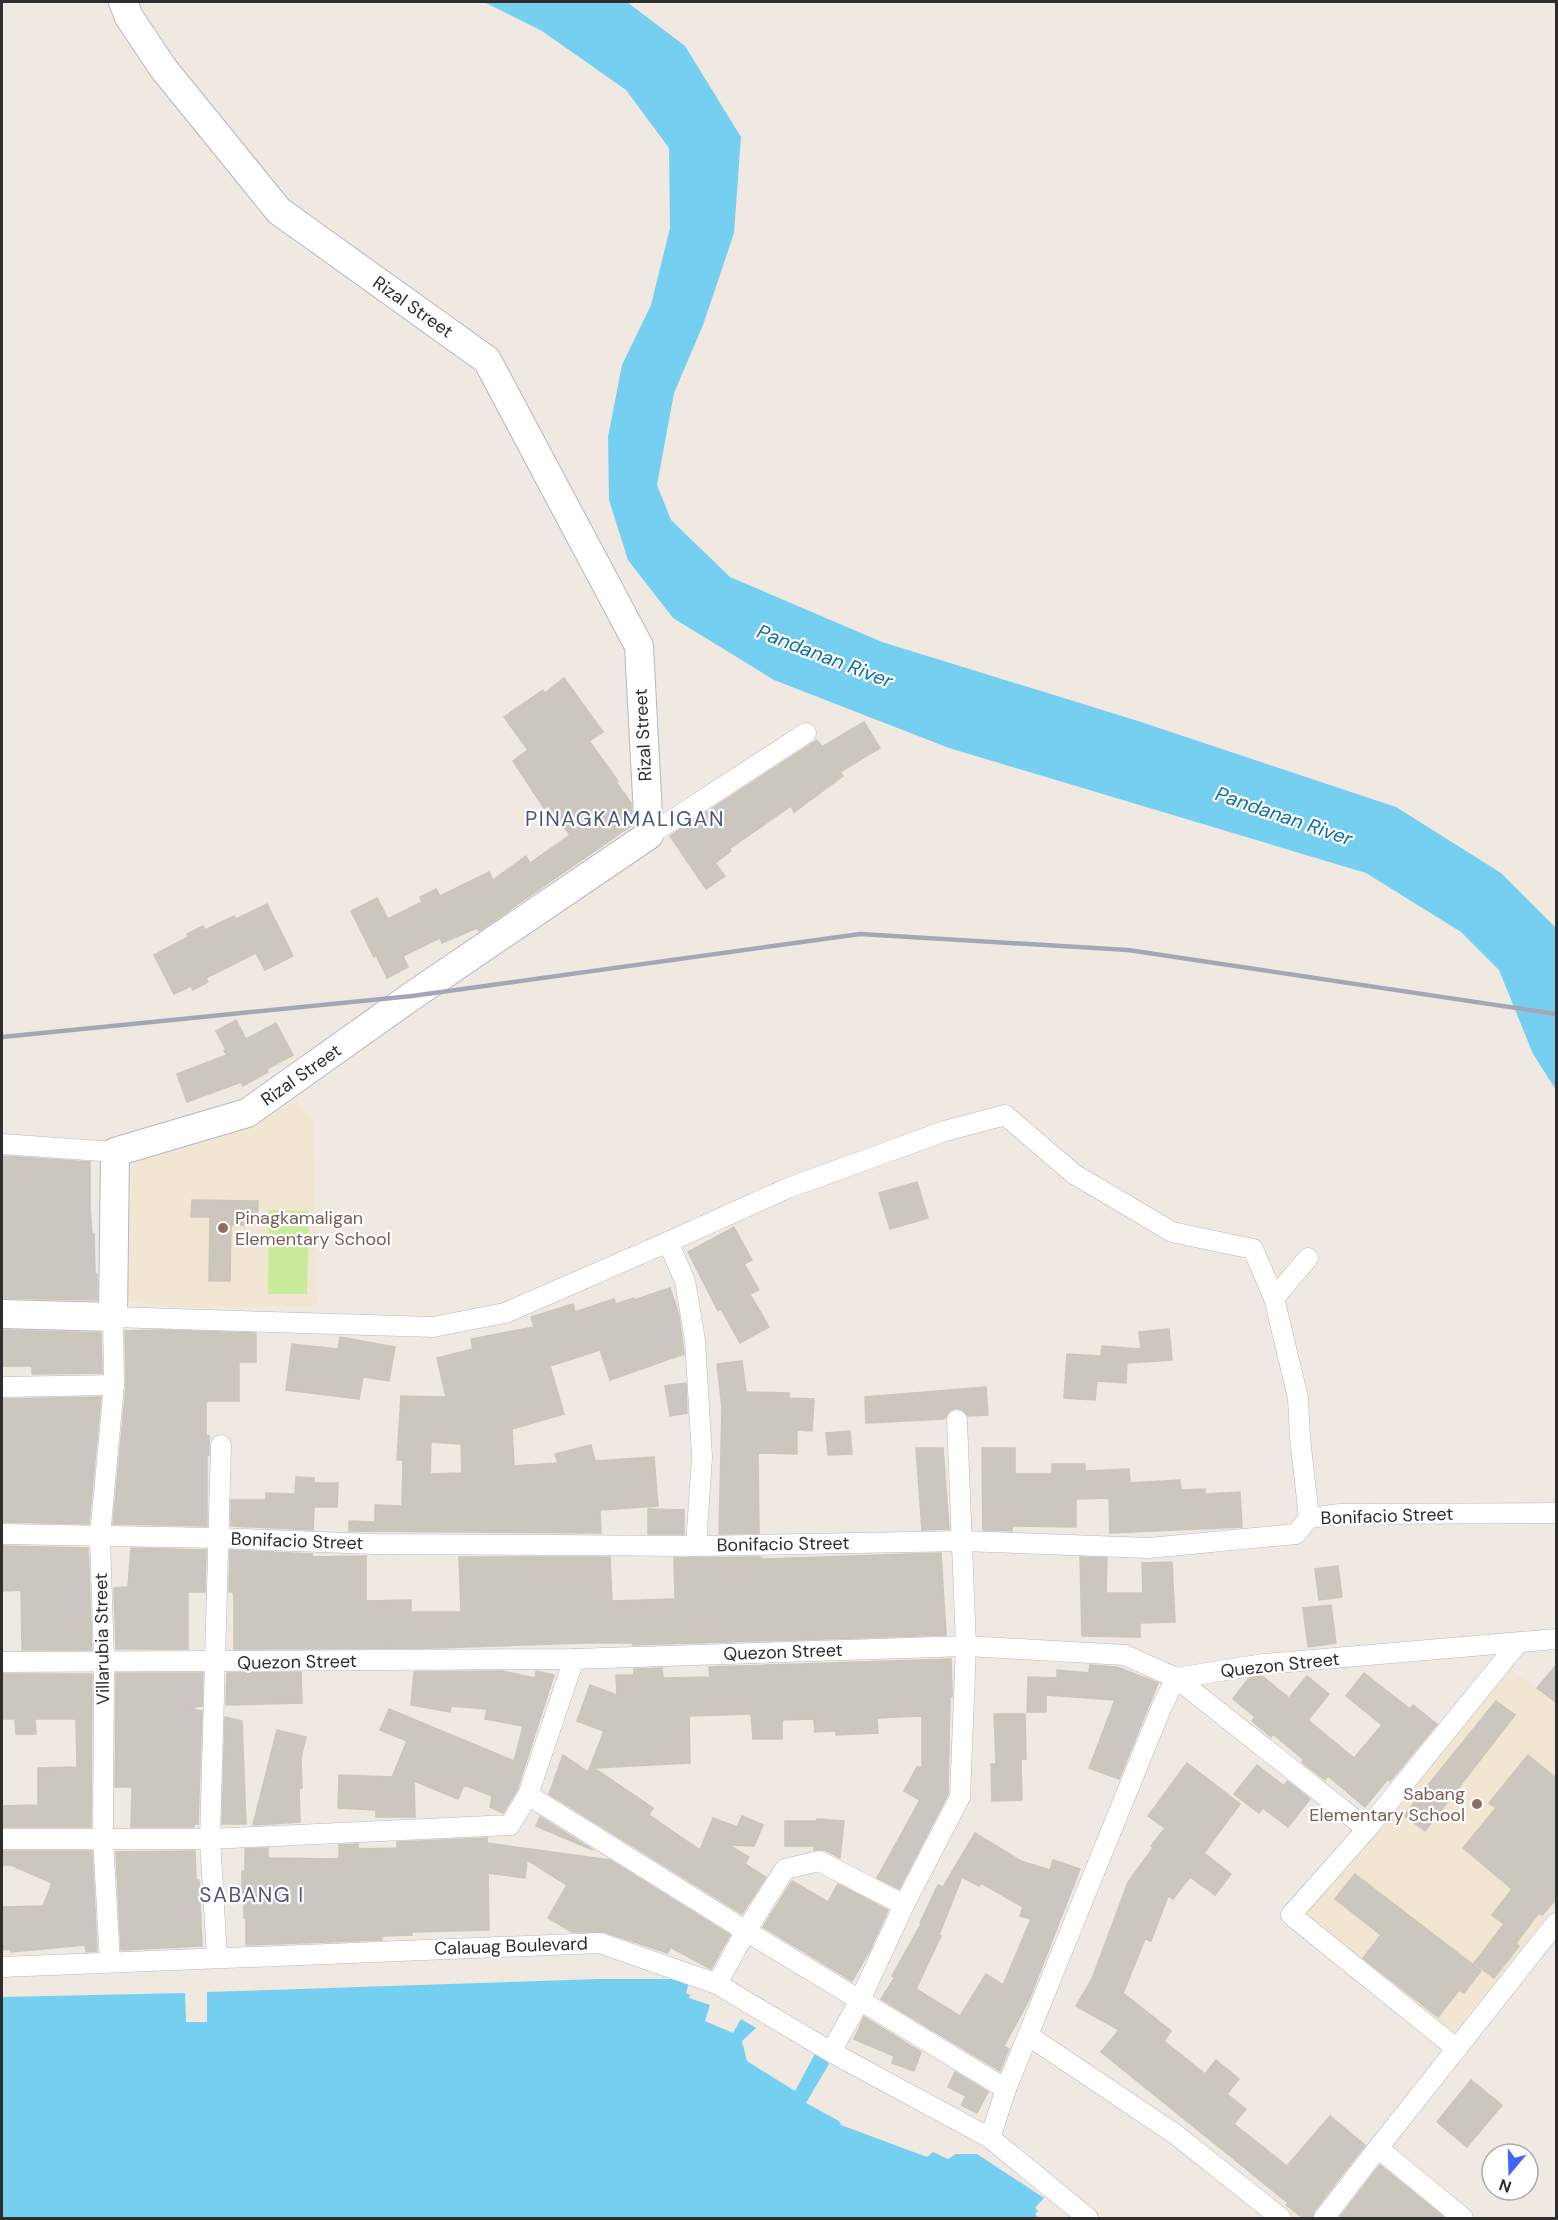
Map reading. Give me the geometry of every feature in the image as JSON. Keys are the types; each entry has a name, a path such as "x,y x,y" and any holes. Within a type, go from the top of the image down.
{"street":[{"name":"Rizal Street","path":"115,1152 247,1113 412,996 649,835 639,646 487,360 279,211 163,68 129,17 123,2"},
{"path":"649,835 806,733"},
{"path":"2,1314 433,1327 505,1313 788,1188 945,1131 1005,1115 1074,1174 1172,1232 1253,1249 1274,1298 1298,1398 1300,1438 1310,1518"},
{"path":"2,1144 115,1152 113,1317"},
{"path":"668,1242 685,1281 695,1340 702,1457 696,1546"},
{"path":"1274,1298 1308,1258"},
{"name":"Villarubia Street","path":"110,1962 104,1839 104,1662 100,1536 114,1385 113,1317"},
{"path":"2,1387 114,1385"},
{"path":"831,2052 860,2000 904,1905 960,1797 966,1647 957,1420"},
{"path":"217,1957 210,1839 221,1445"},
{"name":"Bonifacio Street","path":"2,1534 218,1538 374,1544 696,1546 963,1541 1149,1548 1296,1534 1310,1518 1340,1514 1557,1513"},
{"name":"Quezon Street","path":"2,1662 574,1659 966,1647 1125,1655 1176,1678 1264,1664 1557,1639"},
{"path":"1457,2049 1292,1915 1367,1829 1518,1643"},
{"path":"2,1839 210,1839 510,1825 528,1795 574,1659"},
{"path":"990,2138 1006,2089 1176,1678 1367,1829"},
{"path":"528,1795 1006,2089"},
{"path":"717,1984 746,1931 785,1869 819,1861 904,1905"},
{"path":"1324,2218 1557,1923"},
{"name":"Calauag Boulevard","path":"2,1967 600,1943 717,1984 831,2052 990,2138 1088,2218"},
{"path":"1029,2036 1175,2134 1281,2218"},
{"path":"1377,2148 1463,2218"}],"shaded area":[{"name":"Pinagkamaligan Elementary School","path":"297,1101 313,1119 317,1306 176,1307 126,1301 133,1156 236,1133"},
{"name":"Sabang Elementary School","path":"1511,1669 1556,1705 1556,1903 1455,2037 1302,1916"}],"green space":[{"path":"269,1210 309,1211 307,1294 268,1294"}],"water":[{"name":"Pandanan River","path":"484,2 627,2 685,46 741,137 734,233 703,325 674,393 657,485 671,520 730,577 882,642 1138,721 1396,807 1501,873 1556,928 1556,1090 1533,1054 1499,970 1461,932 1366,873 949,748 774,680 673,618 628,560 609,500 608,437 622,365 651,305 670,228 669,148 626,90 542,31"},
{"path":"599,1979 690,1979 686,1993 690,1995 689,1998 710,2005 705,2021 733,2033 741,2019 756,2028 742,2041 747,2061 795,2091 818,2048 829,2064 806,2103 839,2121 841,2125 927,2157 933,2152 948,2159 956,2154 977,2154 1044,2198 1035,2208 1038,2211 1035,2214 1039,2218 2,2218 2,1997 185,1993 186,2022 207,2022 207,1992"}],"building":[{"path":"564,678 603,732 589,741 631,803 632,825 479,931 477,928 442,943 440,938 403,956 408,967 387,978 351,911 377,898 388,919 422,902 420,897 436,889 440,896 489,872 493,880 526,856 530,863 570,835 548,806 544,808 513,761 528,750 504,717 543,690 545,693"},
{"path":"864,722 880,748 840,772 843,776 794,812 791,806 729,849 731,851 715,863 725,876 706,889 670,836 817,740 822,747"},
{"path":"267,904 293,956 265,970 256,953 206,978 208,982 193,990 191,986 174,994 154,955 188,937 187,934 203,926 205,930 234,916 236,919"},
{"path":"236,1020 246,1039 276,1023 293,1055 267,1069 268,1072 243,1086 241,1082 187,1102 177,1074 227,1055 216,1031"},
{"path":"2,1156 90,1162 90,1208 92,1234 94,1234 97,1300 2,1298"},
{"path":"917,1182 928,1218 890,1229 879,1193"},
{"path":"192,1200 258,1201 257,1225 231,1225 230,1281 209,1281 210,1217 191,1217"},
{"path":"734,1227 752,1260 744,1264 759,1290 750,1294 769,1327 740,1343 721,1309 718,1311 688,1252"},
{"path":"670,1288 679,1315 684,1354 610,1380 600,1350 550,1366 564,1414 512,1429 514,1466 558,1463 555,1454 591,1445 595,1461 654,1457 658,1506 600,1510 601,1533 349,1531 349,1521 375,1522 375,1505 402,1506 403,1460 397,1460 401,1396 446,1397 437,1358 473,1349 471,1339 534,1327 531,1317 573,1304 575,1312 614,1299 616,1304 634,1298 634,1300","holes":["431,1442 461,1444 462,1473 430,1474"]},
{"path":"1169,1329 1172,1360 1127,1363 1126,1383 1097,1381 1095,1400 1064,1398 1067,1354 1101,1356 1102,1346 1141,1349 1139,1332"},
{"path":"2,1330 101,1333 102,1373 32,1374 32,1366 2,1366"},
{"path":"125,1331 256,1333 256,1362 239,1362 239,1401 208,1401 206,1403 206,1436 209,1436 207,1526 113,1524 126,1386"},
{"path":"340,1337 395,1347 389,1381 363,1377 359,1399 286,1390 292,1344 338,1349"},
{"path":"742,1361 746,1392 789,1393 789,1398 814,1399 812,1431 797,1430 797,1454 758,1453 759,1533 719,1534 722,1407 717,1364"},
{"path":"686,1383 687,1413 670,1416 665,1386"},
{"path":"986,1387 988,1415 968,1416 963,1410 956,1408 950,1410 944,1419 866,1423 865,1397"},
{"path":"101,1397 89,1524 2,1522 2,1399"},
{"path":"850,1431 852,1454 828,1455 826,1433"},
{"path":"916,1448 943,1448 949,1529 922,1530"},
{"path":"982,1448 1015,1448 1015,1474 1052,1474 1052,1464 1085,1464 1085,1471 1129,1469 1130,1483 1180,1480 1181,1490 1205,1489 1205,1494 1240,1492 1242,1527 1110,1533 1109,1498 1076,1499 1076,1527 1012,1526 1012,1531 983,1530"},
{"path":"296,1477 314,1478 314,1483 338,1483 337,1507 314,1507 313,1530 231,1526 231,1500 266,1500 266,1493 295,1494"},
{"path":"648,1509 684,1510 684,1534 648,1534"},
{"path":"2,1546 88,1548 92,1650 22,1650 21,1590 2,1591"},
{"path":"131,1548 206,1550 205,1592 188,1592 188,1649 116,1649 114,1588 128,1587"},
{"path":"230,1550 312,1554 312,1557 366,1556 366,1601 411,1600 411,1612 461,1612 459,1557 610,1557 612,1601 675,1599 674,1558 759,1557 764,1559 941,1553 946,1635 633,1645 633,1643 585,1643 437,1648 234,1649 234,1597 233,1592 229,1592"},
{"path":"1080,1557 1107,1558 1106,1593 1143,1593 1142,1563 1172,1562 1175,1622 1140,1623 1140,1637 1082,1636"},
{"path":"1338,1566 1342,1597 1319,1600 1315,1569"},
{"path":"1331,1605 1336,1643 1308,1647 1303,1608"},
{"path":"951,1659 952,1697 950,1697 948,1794 899,1889 877,1878 920,1800 904,1791 917,1767 922,1767 922,1716 877,1718 878,1733 836,1735 836,1731 815,1732 814,1719 782,1720 782,1739 753,1739 751,1714 689,1716 690,1763 594,1768 653,1808 649,1815 700,1850 713,1818 737,1827 742,1816 763,1825 754,1846 729,1845 749,1857 745,1864 766,1877 742,1914 549,1794 563,1755 588,1772 604,1731 577,1721 590,1685 617,1695 616,1675 634,1675 634,1669 662,1668 663,1678 710,1677 709,1667"},
{"path":"1557,1664 1557,1703 1537,1688"},
{"path":"1090,1665 1117,1667 1158,1683 1119,1779 1089,1768 1115,1700 1046,1695 1046,1712 1027,1712 1028,1677 1057,1678 1057,1670 1089,1673"},
{"path":"502,1671 535,1678 536,1671 554,1675 517,1790 503,1813 490,1807 492,1796 464,1785 458,1799 414,1781 415,1817 376,1817 376,1810 338,1808 339,1775 392,1777 407,1741 380,1730 389,1709 514,1761 523,1726 485,1719 487,1709 451,1706 450,1712 411,1705 414,1672"},
{"path":"301,1672 302,1703 226,1705 227,1673"},
{"path":"116,1673 203,1673 202,1706 188,1708 202,1711 198,1824 194,1824 194,1827 131,1827 132,1787 115,1787"},
{"path":"1364,1673 1410,1709 1413,1705 1437,1724 1390,1781 1388,1779 1365,1807 1328,1776 1325,1780 1302,1762 1304,1760 1273,1734 1271,1737 1252,1721 1255,1717 1233,1699 1249,1678 1262,1676 1289,1698 1307,1676 1329,1694 1308,1720 1354,1758 1382,1725 1346,1696"},
{"path":"2,1674 92,1674 91,1827 2,1827 2,1806 38,1805 38,1768 77,1767 76,1719 35,1719 36,1734 16,1734 15,1719 2,1719"},
{"path":"1496,1701 1515,1715 1425,1831 1404,1815"},
{"path":"994,1714 1025,1714 1026,1759 1021,1759 1022,1800 992,1801 991,1764 996,1764"},
{"path":"225,1717 242,1721 246,1824 222,1824"},
{"path":"277,1730 306,1737 301,1758 300,1822 253,1825"},
{"path":"1528,1755 1557,1779 1557,1898 1542,1915 1539,1913 1516,1943 1519,1946 1494,1978 1474,1963 1504,1924 1492,1915 1512,1889 1463,1848 1496,1808 1489,1803"},
{"path":"1187,1763 1240,1804 1204,1853 1231,1874 1215,1895 1190,1877 1173,1899 1168,1896 1151,1941 1145,1939 1123,1993 1171,2031 1164,2041 1205,2074 1216,2060 1239,2079 1227,2094 1246,2109 1234,2124 1287,2166 1330,2116 1365,2145 1314,2211 1312,2218 1303,2218 1286,2205 1288,2203 1101,2052 1119,2030 1076,2006 1092,1979 1128,1882 1165,1828 1148,1816"},
{"path":"1257,1765 1284,1786 1287,1781 1310,1799 1288,1827 1263,1808 1259,1813 1234,1794"},
{"path":"540,1817 593,1850 536,1826"},
{"path":"817,1819 844,1821 840,1858 825,1850 814,1850 814,1846 785,1846 785,1821 817,1821"},
{"path":"975,1833 1021,1861 1050,1870 1053,1860 1080,1869 1029,2000 1004,2046 1009,2049 1000,2071 881,1999 895,1977 892,1976 921,1924 938,1885 943,1887","holes":["962,1877 979,1886 981,1883 1023,1907 1020,1916 1031,1919 1003,1985 986,1974 960,2016 916,1989 941,1936 939,1935"]},
{"path":"487,1838 487,1843 610,1860 730,1935 711,1969 670,1947 668,1953 604,1932 572,1932 548,1918 567,1885 527,1860 525,1878 488,1873 489,1930 412,1932 412,1935 382,1936 382,1940 246,1945 246,1918 244,1918 244,1893 242,1893 245,1849 268,1848 268,1858 339,1859 339,1845 358,1844 358,1849 397,1848 397,1842"},
{"path":"2,1851 92,1851 97,1951 86,1952 85,1945 11,1952 11,1949 2,1950 2,1907 43,1906 52,1883 11,1865 2,1865"},
{"path":"195,1851 196,1880 199,1880 202,1946 121,1950 116,1852"},
{"path":"1355,1874 1481,1971 1464,1993 1459,1990 1438,2017 1363,1958 1381,1935 1335,1899"},
{"path":"792,1881 828,1902 838,1884 888,1910 869,1952 852,1981 763,1927"},
{"path":"864,2017 921,2052 914,2071 892,2063 894,2056 854,2039"},
{"path":"955,2072 988,2092 977,2113 961,2105 966,2096 948,2087"},
{"path":"1471,2080 1502,2105 1467,2147 1437,2122"},
{"path":"1380,2165 1445,2218 1339,2218"}],"railway":[{"path":"2,1037 412,996 860,934 1128,950 1556,1014"}],"place":[{"name":"Pinagkamaligan Elementary School","path":"223,1228"},
{"name":"Sabang Elementary School","path":"1477,1804"}],"district":[{"name":"PINAGKAMALIGAN","path":"625,819"},
{"name":"SABANG I","path":"252,1895"}]}
